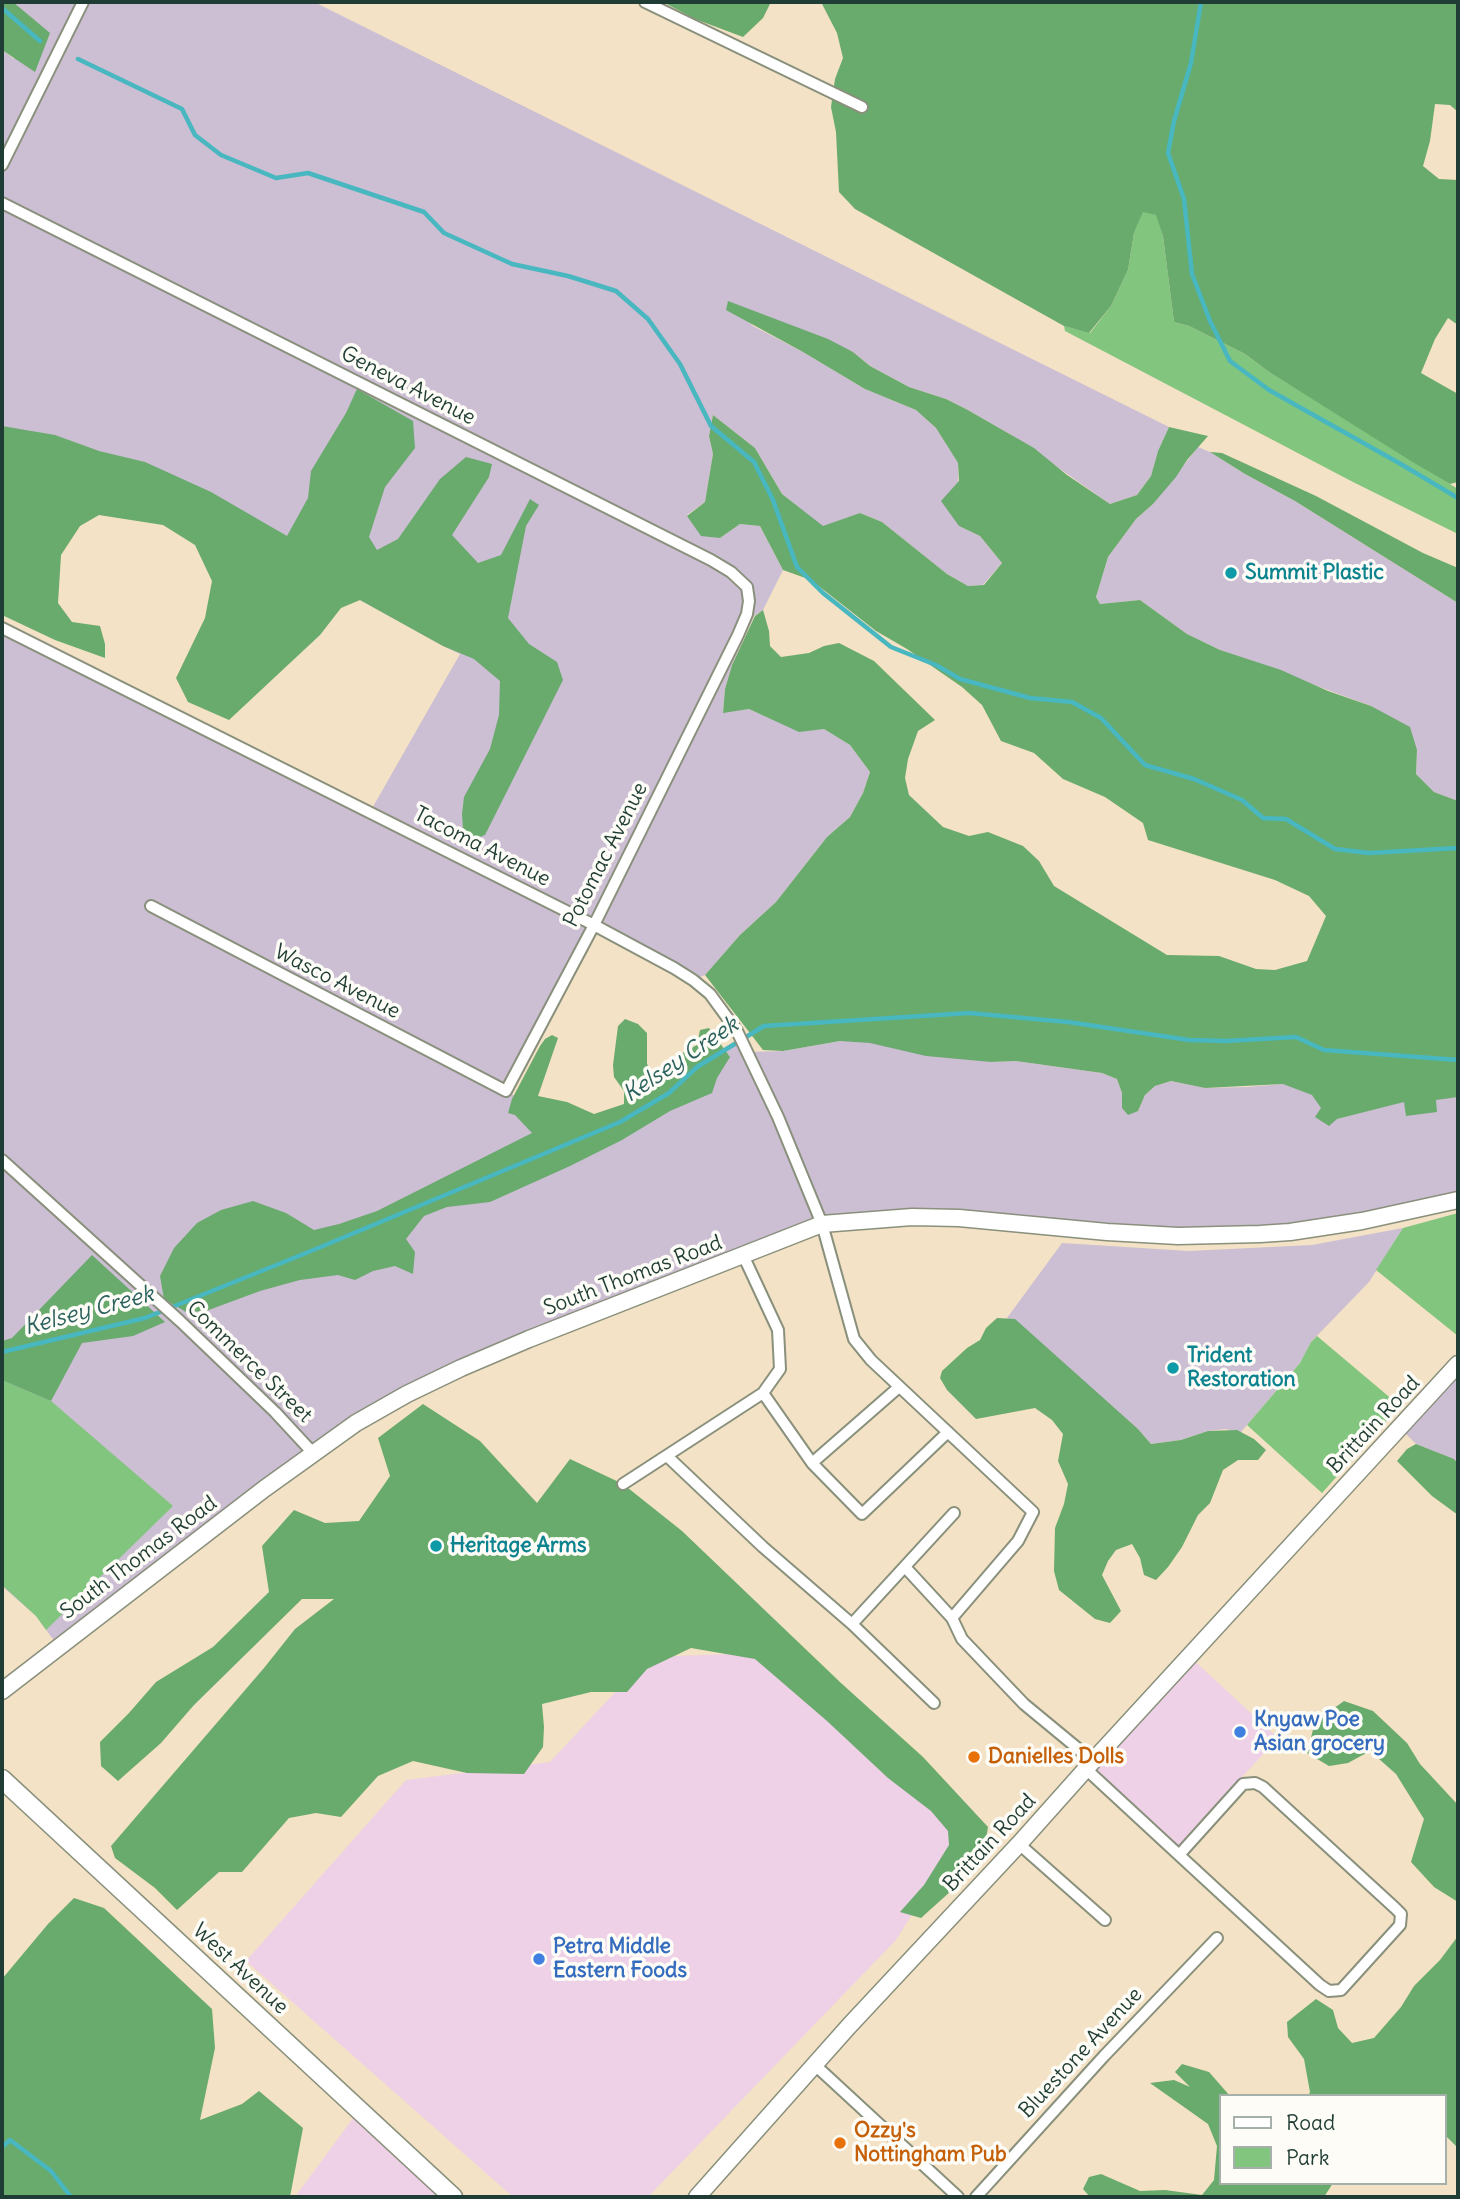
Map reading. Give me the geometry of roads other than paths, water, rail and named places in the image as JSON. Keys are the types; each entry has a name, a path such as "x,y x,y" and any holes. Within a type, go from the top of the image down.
{"main road":[{"name":"West Avenue","path":"2,1779 451,2195"}],"street":[{"path":"2,164 83,2"},
{"path":"645,2 862,107"},
{"name":"Geneva Avenue","path":"2,203 731,572 747,587 749,601 738,635"},
{"name":"Tacoma Avenue","path":"2,628 594,925 693,980 718,1003 748,1052 779,1117 822,1224 853,1339 871,1360 1033,1512 1018,1541 952,1618"},
{"name":"Potomac Avenue","path":"506,1091 594,925 738,635"},
{"name":"Wasco Avenue","path":"151,906 506,1091"},
{"name":"Commerce Street","path":"2,1160 180,1321 275,1412 313,1453"},
{"name":"South Thomas Road","path":"2,1691 313,1453 387,1405 461,1367 822,1224 912,1217 958,1218 1178,1236 1290,1232 1382,1217 1458,1200"},
{"path":"623,1484 763,1393 780,1368 778,1330 743,1255"},
{"name":"Brittain Road","path":"697,2197 966,1899 1458,1364"},
{"path":"812,1463 900,1387"},
{"path":"763,1393 812,1463 862,1514 947,1432"},
{"path":"667,1456 764,1547 852,1624 934,1703"},
{"path":"852,1624 954,1513"},
{"path":"905,1567 952,1618 962,1639 1024,1704 1179,1855 1320,1985 1329,1991 1341,1990 1400,1925 1401,1914 1395,1908 1263,1787 1255,1783 1243,1784 1179,1855"},
{"path":"1019,1844 1105,1920"},
{"name":"Bluestone Avenue","path":"976,2197 1104,2056 1217,1938"},
{"path":"816,2065 958,2197"}],"waterway":[{"path":"1201,2 1191,63 1174,121 1168,153 1184,199 1192,274 1210,321 1230,361 1269,390 1458,498"},
{"path":"2,8 40,41"},
{"path":"78,59 182,109 195,135 221,155 276,178 308,173 424,212 444,233 512,264 568,276 616,291 648,319 680,364 711,426 754,462 773,500 797,567 823,593 891,647 936,665 960,679 1030,698 1072,702 1101,718 1145,765 1194,779 1242,800 1263,818 1286,819 1335,849 1369,853 1458,848"},
{"name":"Kelsey Creek","path":"2,1352 145,1318 620,1122 669,1093 697,1067 764,1026 969,1013 1068,1022 1189,1040 1296,1037 1324,1050 1458,1060"},
{"path":"2,2147 10,2140 51,2171 71,2197"}],"place":[{"name":"Summit Plastic","path":"1231,573"},
{"name":"Trident Restoration","path":"1173,1368"},
{"name":"Heritage Arms","path":"436,1546"},
{"name":"Knyaw Poe Asian grocery","path":"1240,1732"},
{"name":"Danielles Dolls","path":"974,1757"},
{"name":"Petra Middle Eastern Foods","path":"539,1959"},
{"name":"Ozzy's Nottingham Pub","path":"840,2143"}]}
